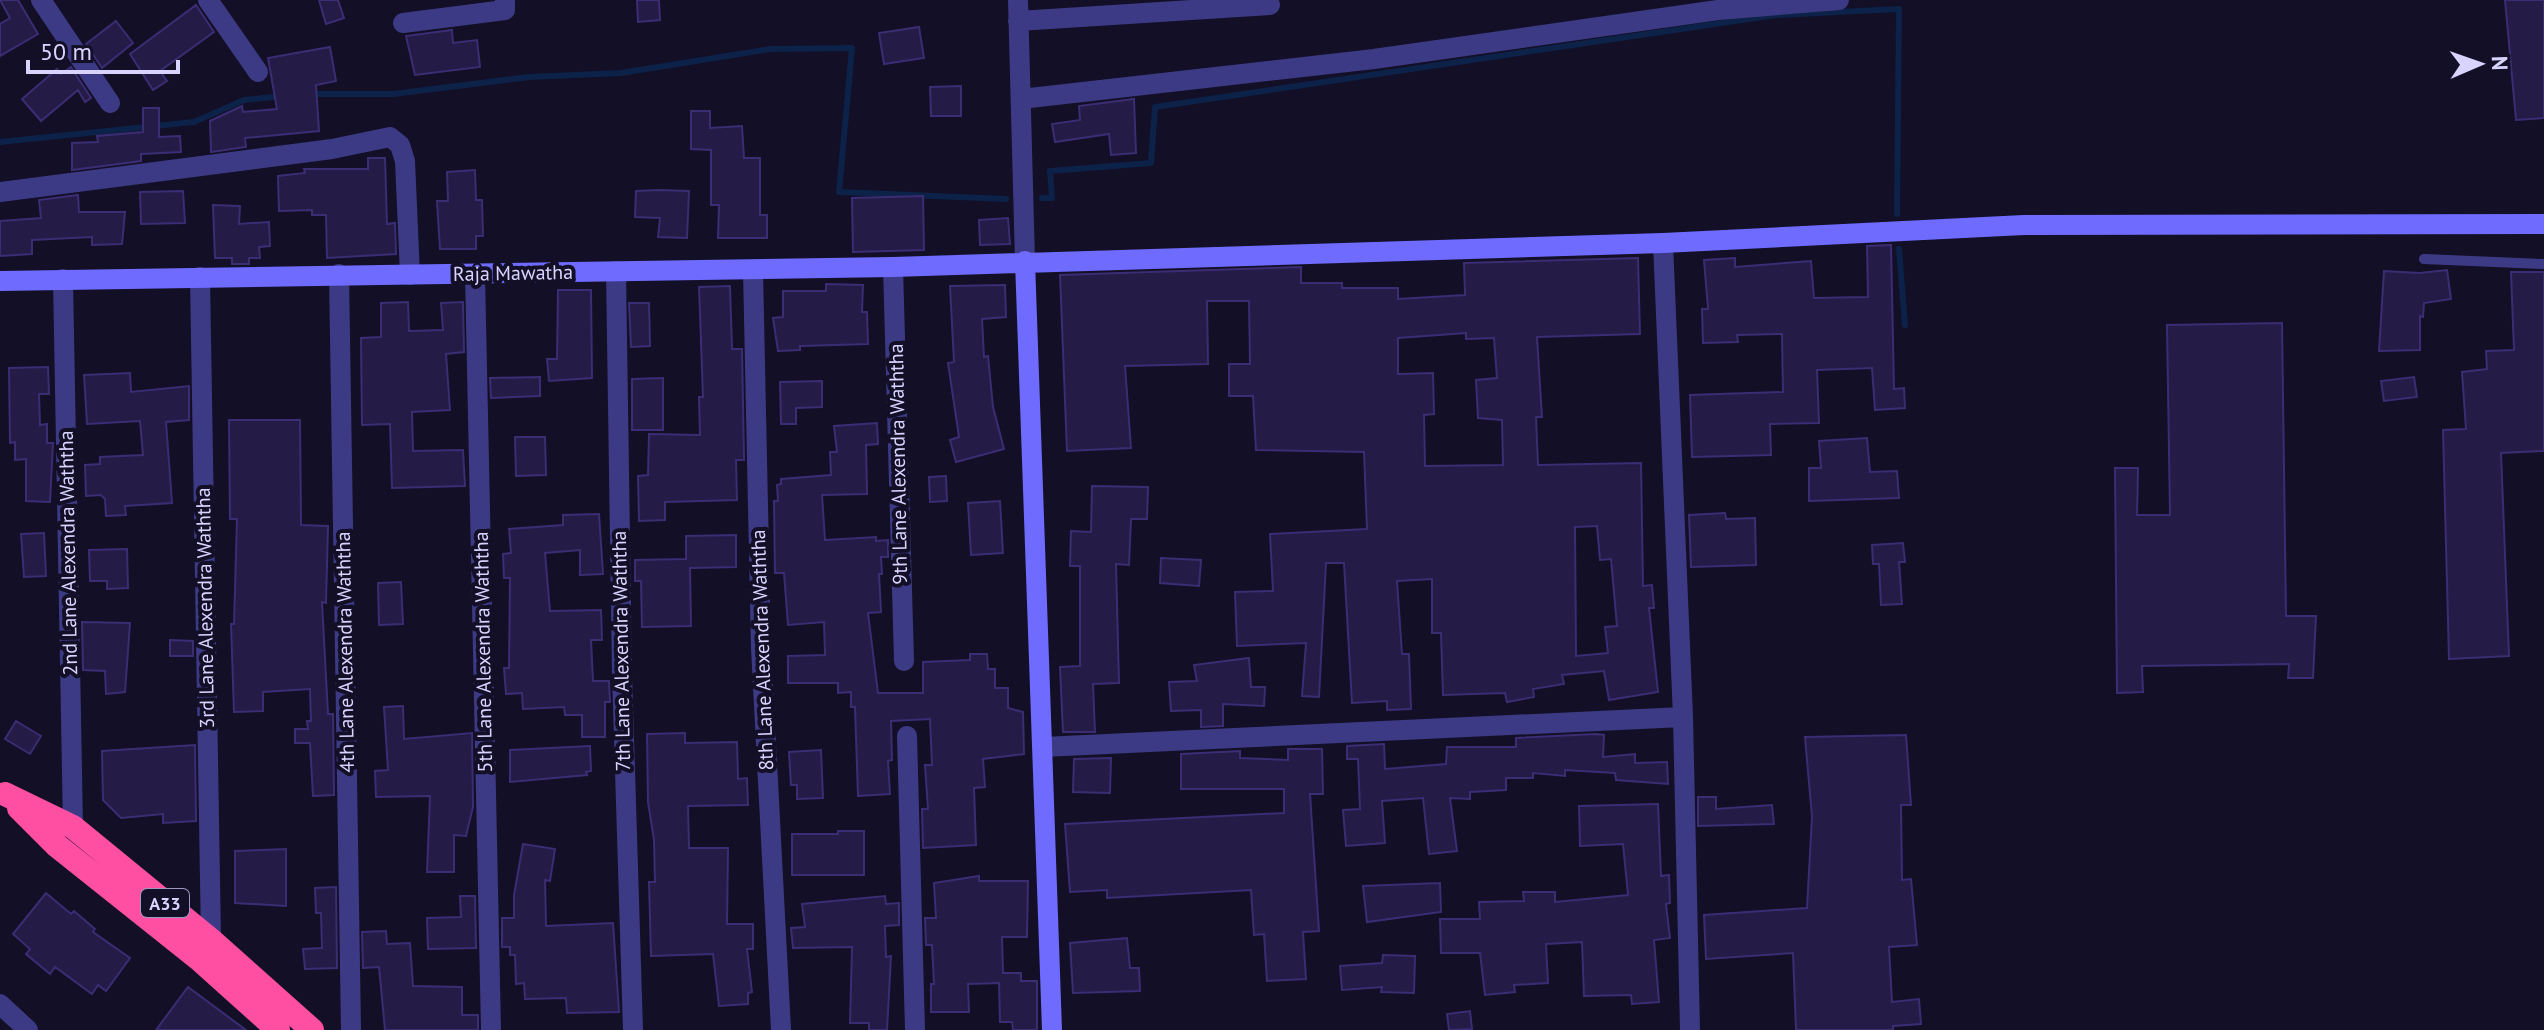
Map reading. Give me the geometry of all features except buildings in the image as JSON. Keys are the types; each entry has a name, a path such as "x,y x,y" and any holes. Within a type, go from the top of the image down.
{"highway":[{"name":"A33","path":"3,792 73,827 211,940 312,1030"},
{"name":"A33","path":"3,792 56,845 199,959 278,1030"}],"street":[{"path":"41,0 110,103"},
{"path":"208,0 258,72"},
{"path":"403,23 505,10 505,0"},
{"path":"1021,99 1374,59 1718,10 1839,0"},
{"path":"1052,1030 1018,10 1270,5"},
{"path":"0,192 332,149 390,137 400,145 405,161 410,275"},
{"name":"Raja Mawatha","path":"0,281 893,267 1663,243 2024,225 2544,224"},
{"path":"1663,243 1683,717 1690,1030"},
{"name":"9th Lane Alexendra Waththa","path":"893,267 904,661"},
{"name":"8th Lane Alexendra Waththa","path":"753,270 761,648 781,1030"},
{"name":"7th Lane Alexendra Waththa","path":"616,271 620,610 633,1030"},
{"name":"4th Lane Alexendra Waththa","path":"339,274 351,1030"},
{"name":"5th Lane Alexendra Waththa","path":"475,274 491,1030"},
{"name":"3rd Lane Alexendra Waththa","path":"200,277 211,940"},
{"name":"2nd Lane Alexendra Waththa","path":"63,279 73,827"},
{"path":"1043,747 1683,717"},
{"path":"907,736 915,1030"},
{"path":"0,1004 28,1030"}],"lane":[{"path":"2424,259 2544,264"}],"waterway":[{"path":"1042,198 1052,198 1050,171 1151,163 1155,107 1776,15 1899,9 1897,214"},
{"path":"310,94 393,94 529,77 621,73 770,49 852,48 839,192 1006,199"},
{"path":"0,142 194,122 244,100 283,96"},
{"path":"1899,249 1905,325"}]}
